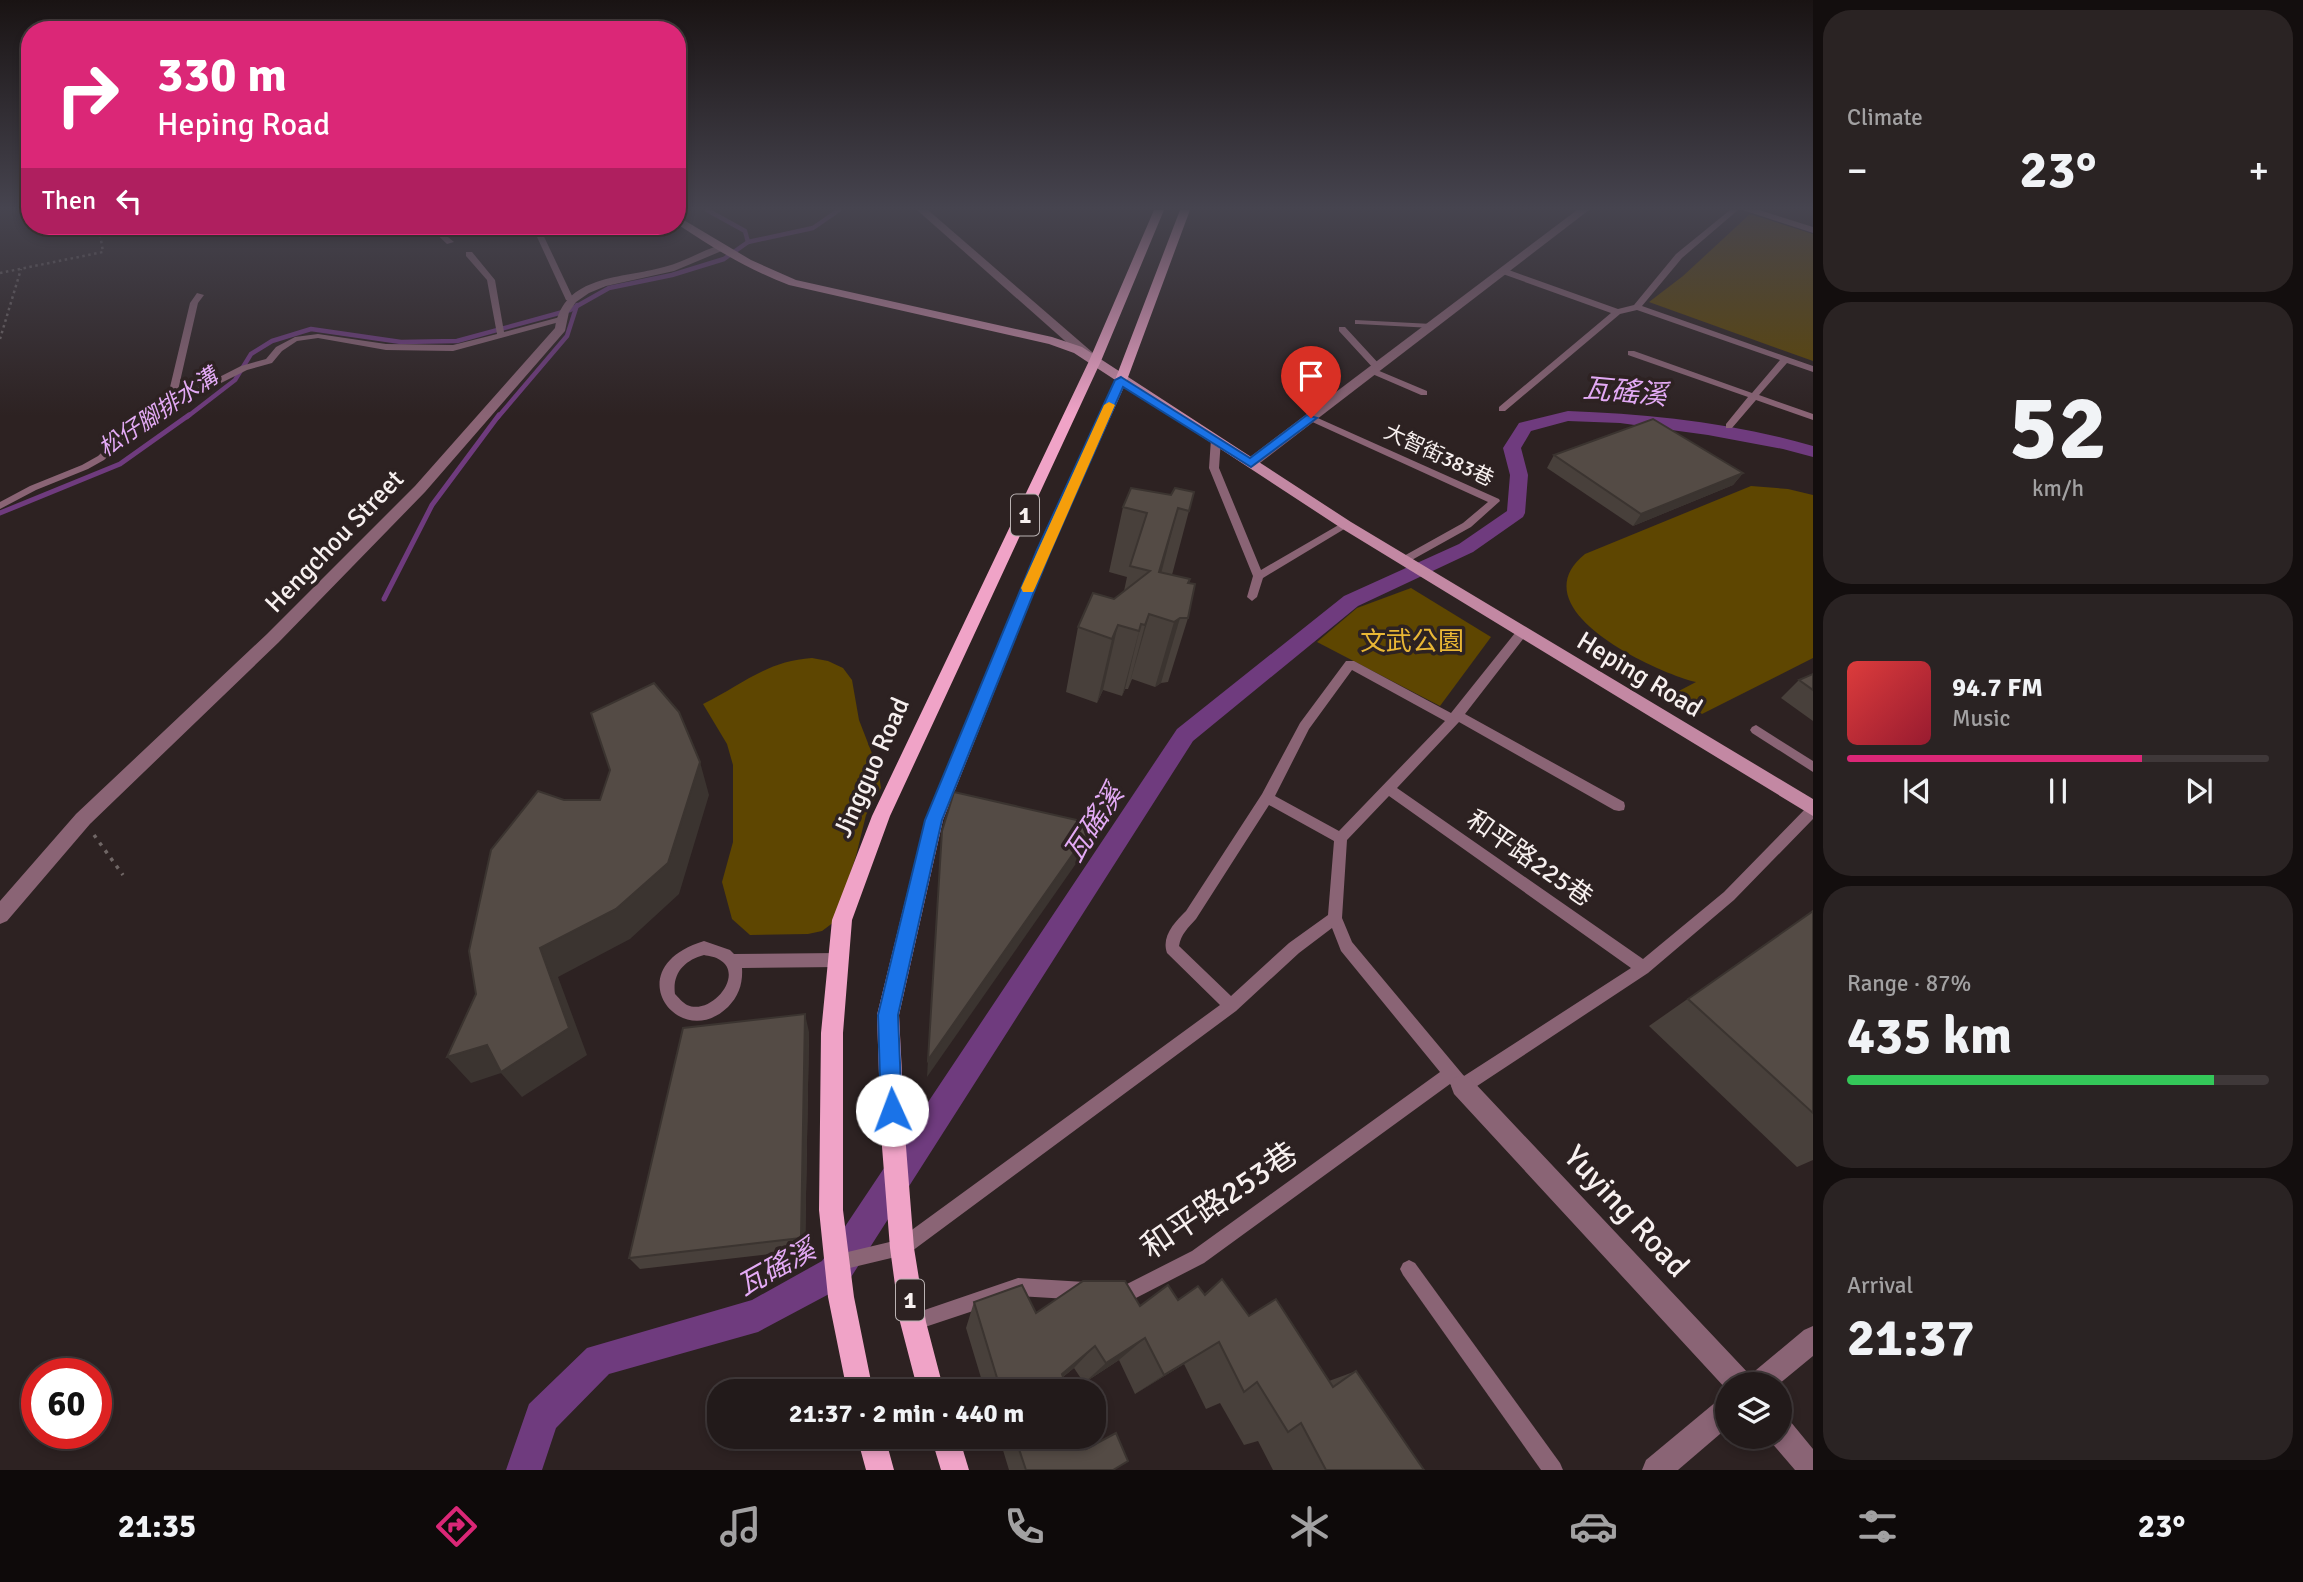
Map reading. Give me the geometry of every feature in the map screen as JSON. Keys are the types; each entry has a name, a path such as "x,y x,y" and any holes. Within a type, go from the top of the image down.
{"main road":[{"name":"Jingguo Road","path":"858,1379 841,1297 831,1210 832,1033 842,920 881,816 1096,361 1130,279"},
{"name":"1","path":"929,1379 913,1322 902,1248 893,1134 888,1015 934,820 1044,550 1121,380 1159,279"},
{"path":"875,1449 880,1470"},
{"path":"948,1449 954,1470"}],"street":[{"path":"565,309 583,292 619,279"},
{"path":"784,279 793,283 1052,341 1078,350 1096,361"},
{"path":"1001,279 1121,380 1346,525 1406,559"},
{"path":"1251,463 1493,279"},
{"name":"Hengchou Street","path":"0,915 83,819 273,638 420,489 561,329 565,309"},
{"name":"Heping Road","path":"1406,559 1813,809"},
{"name":"Yuying Road","path":"1457,1080 1729,1372"},
{"path":"1773,1372 1813,1339"},
{"path":"1656,1470 1715,1421"},
{"path":"1792,1444 1813,1469"}],"lane":[{"path":"490,279 501,335"},
{"path":"0,506 101,458 131,430 170,405 244,368 269,361 288,342 302,337 332,337 386,347 468,346 565,309 554,279"},
{"path":"1524,279 1618,312"},
{"path":"1637,307 1660,279"},
{"path":"170,405 194,303 200,295"},
{"path":"1502,409 1618,312 1637,307 1813,369"},
{"path":"1358,322 1432,326"},
{"path":"1342,329 1375,369 1424,393"},
{"path":"1630,353 1813,417"},
{"path":"1729,426 1785,359"},
{"name":"大智街383巷","path":"1311,418 1494,501 1467,525 1406,559"},
{"path":"1216,439 1213,468 1258,576 1252,597"},
{"path":"1258,576 1346,525"},
{"path":"1523,631 1455,717 1341,838 1335,918 1346,946 1457,1080 1643,968 1729,896 1813,809"},
{"path":"1231,1006 1172,948 1172,938 1191,915 1267,797 1304,726 1350,664 1455,717 1619,806"},
{"path":"1756,730 1813,767"},
{"name":"和平路225巷","path":"1389,789 1643,968"},
{"path":"1267,797 1341,838"},
{"path":"837,1262 902,1248 1231,1006 1294,948 1335,918"},
{"path":"732,961 736,972 732,993 715,1009 705,1013 682,1011 668,997 667,976 681,957 704,948 715,950 732,961 839,960"},
{"name":"和平路253巷","path":"913,1322 1018,1287 1128,1293 1198,1257 1457,1080"},
{"path":"1409,1269 1553,1470"}],"path":[{"path":"0,338 18,279"},
{"path":"83,819 124,875"}],"green space":[{"path":"1680,279 1813,279 1813,361 1649,302"},
{"path":"1751,486 1788,489 1813,495 1813,658 1702,714 1675,693 1696,682 1652,666 1625,652 1579,616 1568,596 1569,575 1585,554"},
{"name":"文武公園","path":"1411,588 1491,637 1440,706 1317,642 1357,608"},
{"path":"812,658 843,668 852,680 859,720 878,769 881,788 866,815 856,856 834,922 822,931 808,934 750,935 732,919 722,882 733,842 733,765 727,744 703,704 768,669"}],"building":[{"path":"1653,419 1743,473 1641,514 1554,455"},
{"path":"1131,488 1171,495 1175,488 1194,492 1189,511 1178,508 1159,572 1190,579 1188,583 1195,584 1188,618 1180,618 1174,622 1149,614 1145,625 1141,624 1139,631 1118,625 1112,639 1078,627 1093,593 1114,599 1150,571 1130,566 1147,513 1123,507"},
{"path":"1813,674 1813,690 1799,680"},
{"path":"654,683 679,712 700,762 668,863 616,909 540,948 569,1028 501,1072 487,1045 447,1057 476,994 469,951 491,850 538,791 564,800 600,800 610,770 591,713"},
{"path":"954,792 1094,824 928,1060 942,831"},
{"path":"1813,911 1813,1113 1688,999"},
{"path":"805,1014 801,1238 629,1258 683,1028"},
{"path":"1222,1279 1249,1316 1276,1299 1333,1387 1356,1371 1424,1470 1326,1470 1301,1423 1288,1432 1257,1382 1244,1392 1219,1342 1164,1375 1145,1338 1106,1363 1095,1346 1062,1374 1064,1379 997,1379 974,1302 1022,1285 1036,1313 1083,1281 1125,1281 1140,1306 1168,1285 1178,1300 1198,1286 1205,1295"},
{"path":"1116,1433 1128,1461 1113,1470 1026,1470 1019,1449 1106,1449 1106,1438"}],"waterway":[{"path":"577,306 609,288 655,279"},
{"name":"松仔腳排水溝","path":"187,417 235,380 251,354 272,341 311,329 401,342 457,341 577,306"},
{"path":"498,417 567,336 577,306"},
{"name":"松仔腳排水溝","path":"0,513 120,464 189,415"},
{"path":"384,599 432,505 499,415"},
{"name":"瓦磘溪","path":"524,1470 542,1417 599,1360 758,1315 834,1273 1185,735 1351,601 1466,548 1516,513 1519,475 1512,448 1525,427 1568,416 1620,418 1708,430 1786,444 1813,452"}],"slow traffic":[{"path":"1028,588 1109,405"}],"route":[{"path":"892,1110 888,1015 934,820 1044,550 1121,380 1251,463 1311,418"}]}
